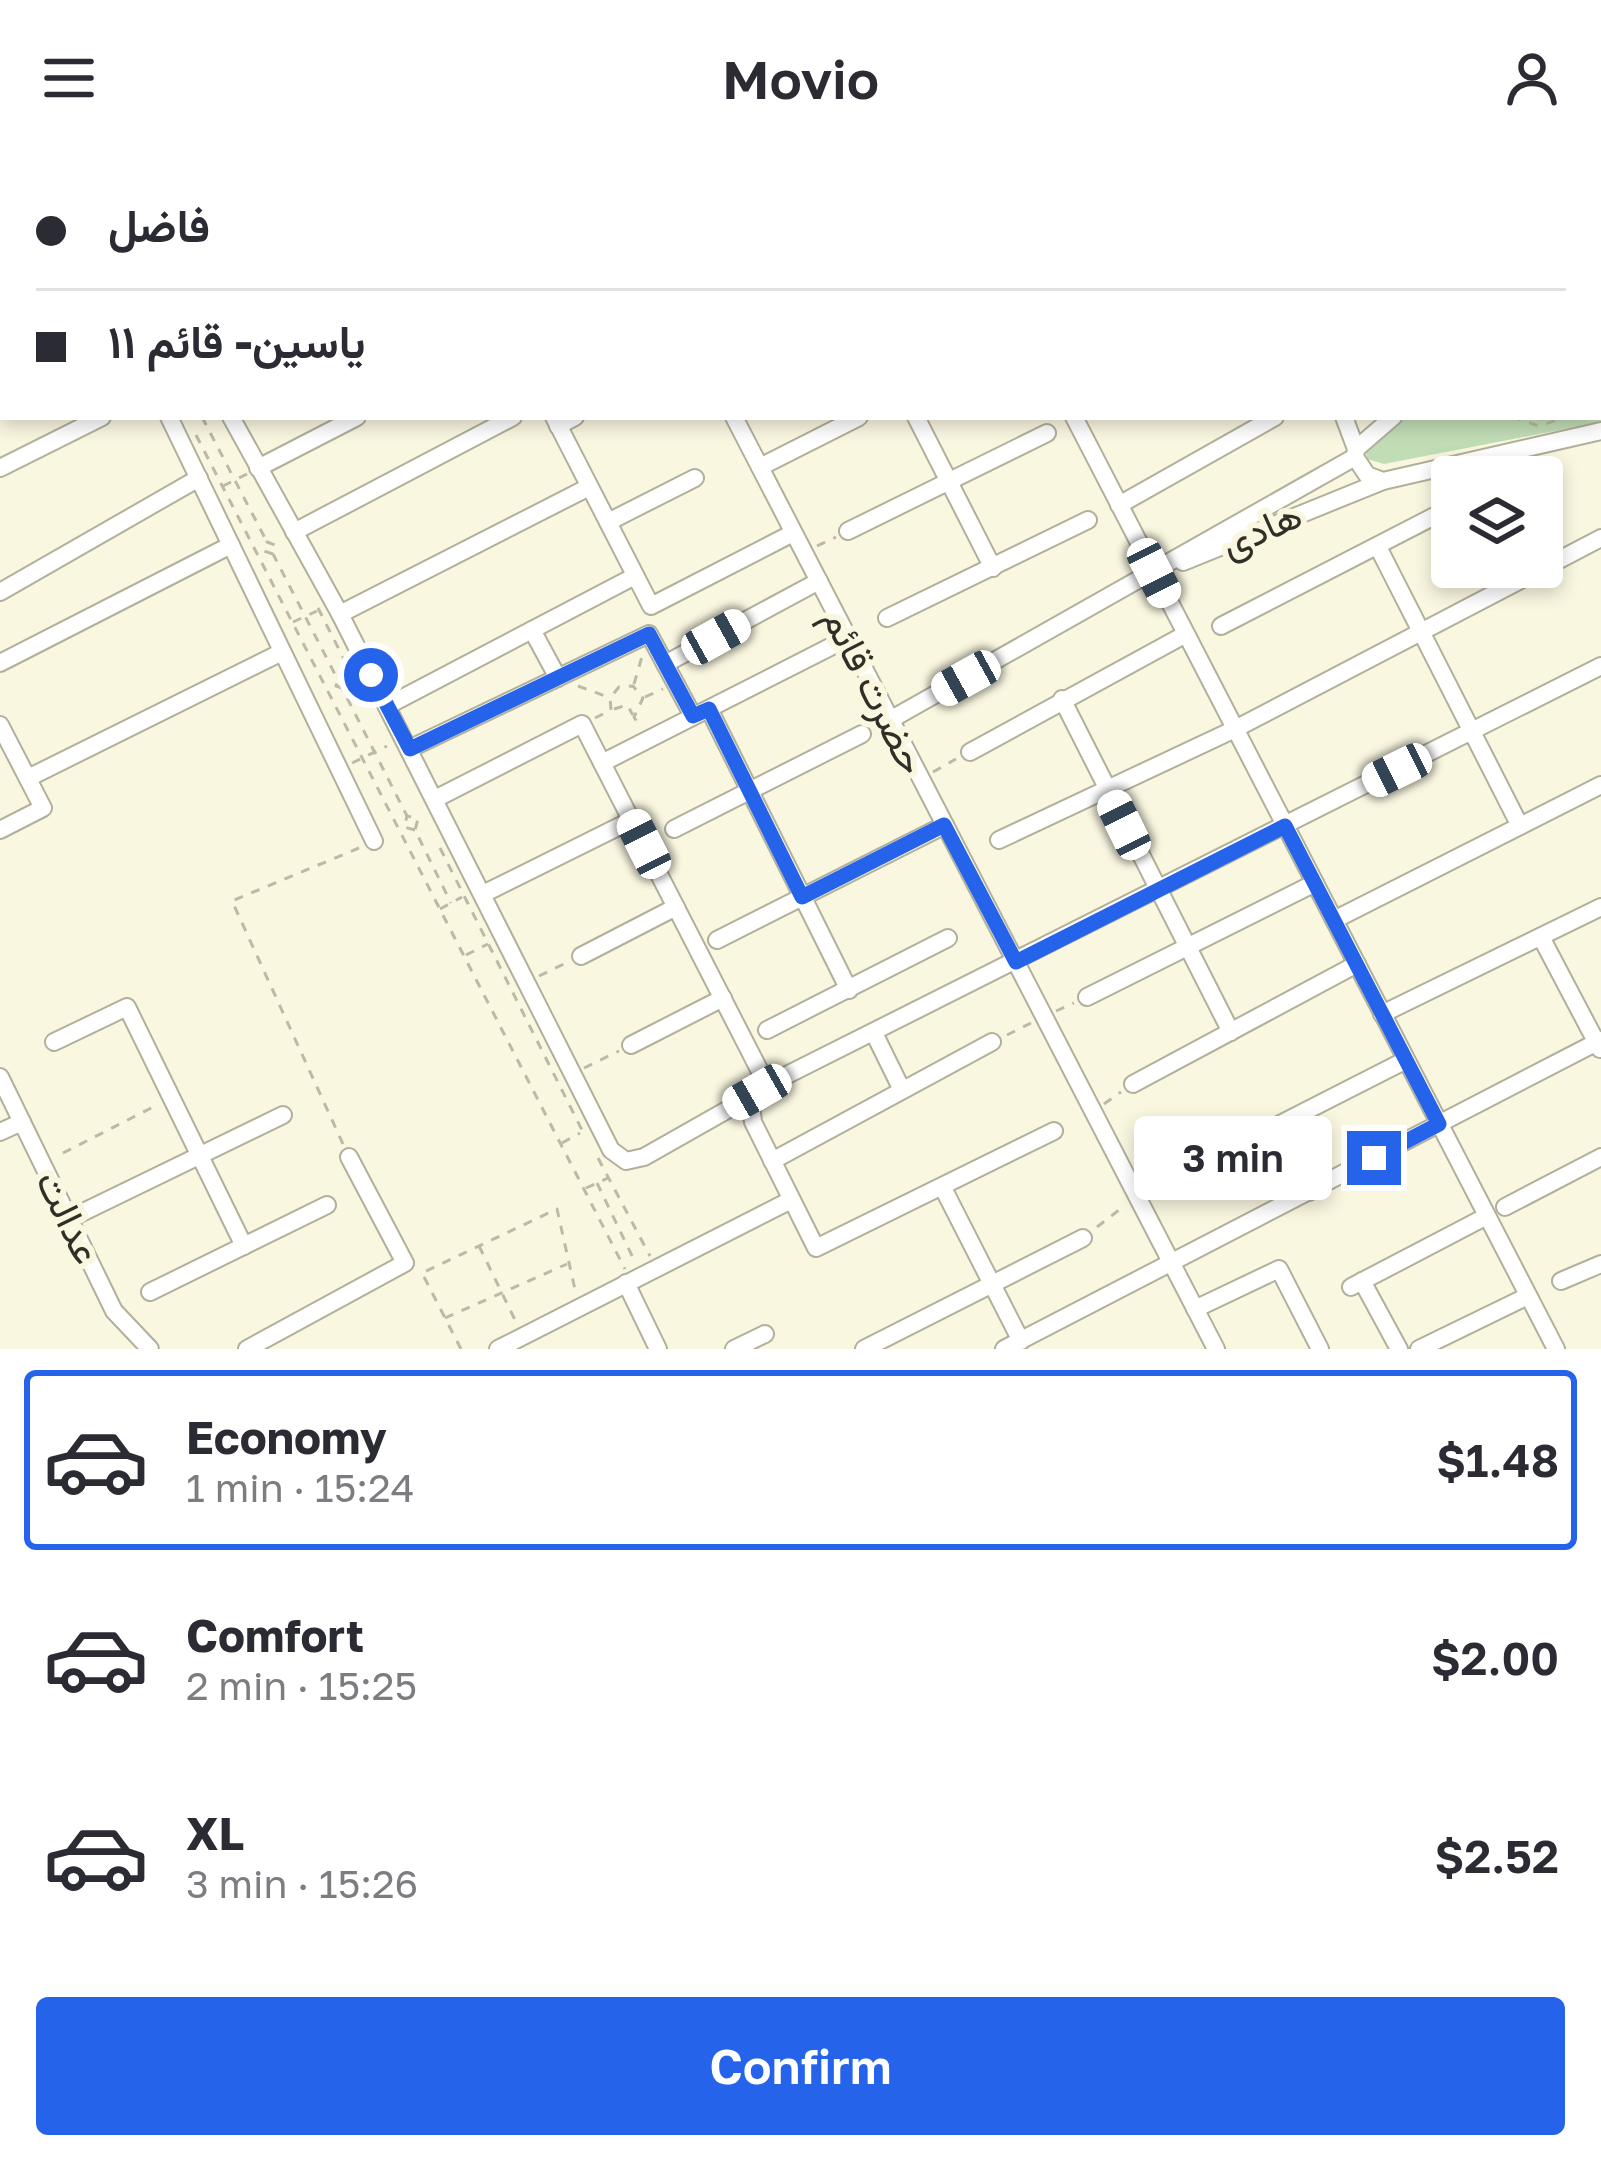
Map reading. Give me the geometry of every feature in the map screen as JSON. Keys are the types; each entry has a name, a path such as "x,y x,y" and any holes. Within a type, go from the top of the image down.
{"street":[{"path":"0,468 96,420"},
{"path":"170,420 374,841"},
{"path":"232,420 289,537 340,614 611,1150 626,1161 644,1157 762,1089 1601,666"},
{"path":"253,470 351,420"},
{"path":"289,537 507,420"},
{"path":"562,420 590,487 651,606 794,533"},
{"name":"حضرت قائم","path":"736,420 1216,1349"},
{"path":"760,467 853,420"},
{"path":"918,420 993,568"},
{"path":"1076,420 1556,1349"},
{"path":"1119,505 1270,420"},
{"path":"1347,420 1367,475 1383,481"},
{"name":"هادی","path":"1154,573 1356,453 1391,420"},
{"name":"هادی","path":"1154,573 1383,481 1601,431"},
{"path":"848,531 1047,433"},
{"path":"0,592 199,478"},
{"path":"608,522 695,478"},
{"path":"340,614 590,487"},
{"path":"1221,626 1431,518"},
{"path":"887,618 1088,520"},
{"path":"999,840 1235,729 1601,538"},
{"path":"0,664 231,545"},
{"path":"1378,547 1520,826"},
{"path":"890,720 1154,573"},
{"path":"387,706 635,576"},
{"path":"665,664 819,581"},
{"path":"532,630 558,678"},
{"path":"410,749 649,634 676,683 701,712 750,790 849,990"},
{"path":"970,752 1186,634"},
{"path":"602,763 834,645"},
{"path":"28,778 282,652"},
{"path":"1062,699 1185,948 1232,1032"},
{"path":"435,799 582,724 723,998 762,1089 753,1122 816,1248 1054,1131"},
{"path":"0,725 44,808 0,830"},
{"path":"674,829 862,734"},
{"path":"1334,920 1601,785"},
{"path":"484,893 632,820"},
{"path":"717,940 944,825"},
{"path":"1087,997 1315,883"},
{"path":"1382,1014 1601,907"},
{"path":"580,956 676,908"},
{"path":"767,1030 948,938"},
{"path":"943,1188 992,1284 1012,1345 1599,1045 1541,939"},
{"path":"1132,1084 1357,964"},
{"path":"631,1045 723,998"},
{"path":"55,1042 127,1007 244,1246"},
{"path":"874,1033 902,1090"},
{"path":"772,1161 992,1042"},
{"path":"1192,1169 1406,1060"},
{"name":"عدالت","path":"0,1077 114,1311 150,1349"},
{"path":"69,1219 283,1115"},
{"path":"0,1132 22,1122"},
{"path":"1276,1126 1309,1192"},
{"path":"247,1349 405,1263 349,1157"},
{"path":"1505,1207 1601,1157"},
{"path":"509,1345 791,1200"},
{"path":"150,1292 327,1205"},
{"path":"1399,1349 1356,1284 1487,1216"},
{"path":"864,1349 1083,1238"},
{"path":"1561,1281 1601,1264"},
{"path":"1195,1309 1279,1269 1320,1349"},
{"path":"633,1280 658,1349"},
{"path":"1419,1349 1528,1296"},
{"path":"734,1349 766,1334"}],"path":[{"path":"204,420 267,542 275,545"},
{"path":"1524,420 1543,425 1557,420"},
{"path":"1543,420 1543,425"},
{"path":"196,435 633,1280"},
{"path":"222,486 253,470"},
{"path":"804,553 848,531"},
{"path":"289,537 275,545 273,554 407,816 402,828"},
{"path":"264,551 267,542"},
{"path":"257,554 273,554"},
{"path":"292,623 319,610"},
{"path":"633,686 649,634"},
{"path":"327,691 353,677"},
{"path":"558,678 610,698"},
{"path":"634,717 644,698 676,683"},
{"path":"611,710 610,698 619,687 633,686"},
{"path":"633,686 644,698"},
{"path":"582,724 627,705 646,740"},
{"path":"339,770 388,745"},
{"path":"920,778 970,752"},
{"path":"407,816 421,817 415,830"},
{"path":"402,828 415,830"},
{"path":"415,830 451,903"},
{"path":"349,1157 232,901 374,841"},
{"path":"440,909 464,896"},
{"path":"464,956 488,944"},
{"path":"529,981 580,956"},
{"path":"992,1042 1087,997"},
{"path":"572,1074 631,1045"},
{"path":"1093,1112 1132,1084"},
{"path":"63,1153 172,1098"},
{"path":"560,1143 583,1131"},
{"path":"1083,1238 1137,1196 1192,1169"},
{"path":"584,1189 608,1178"},
{"path":"597,1183 633,1280"},
{"path":"461,1349 422,1273 557,1209 579,1307"},
{"path":"479,1245 502,1293 509,1345"},
{"path":"445,1318 569,1263"}],"green space":[{"path":"1401,420 1601,420 1384,464 1367,459 1366,452"}],"route":[{"path":"371,675 410,749 649,634 693,716 709,709 802,897 944,825 1016,962 1285,826 1439,1124 1374,1158"}]}
